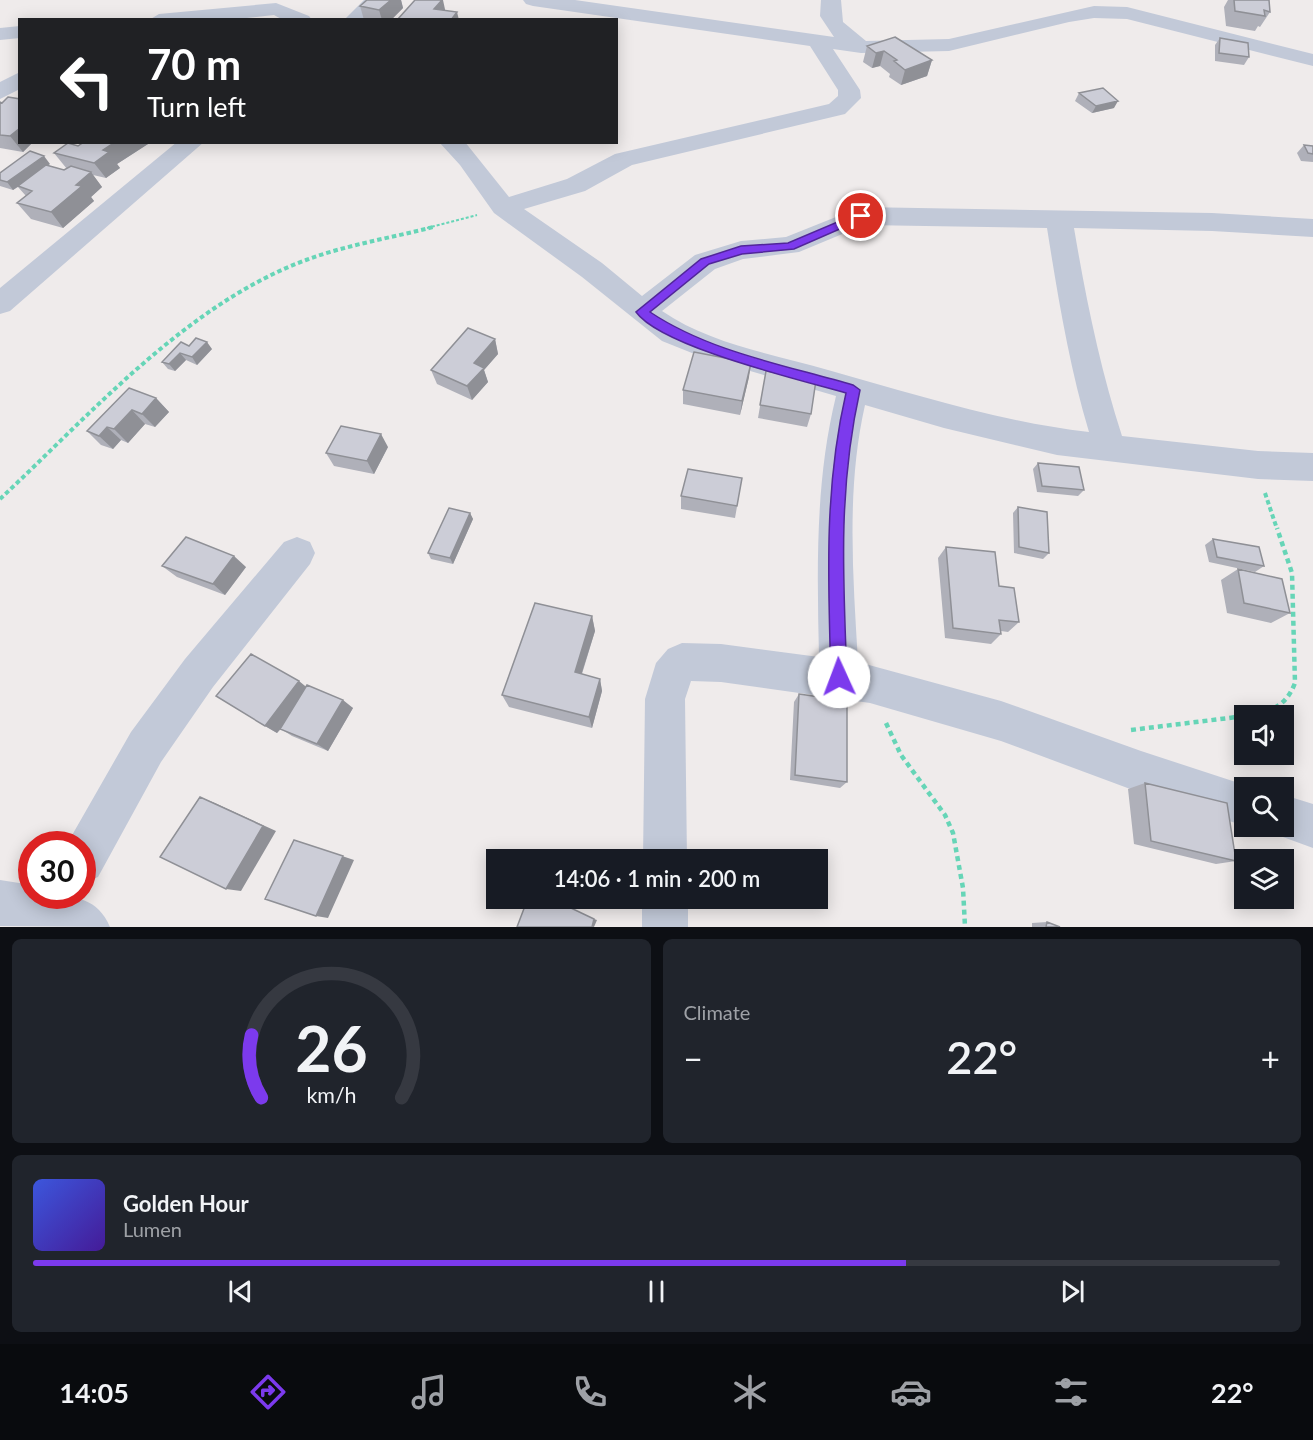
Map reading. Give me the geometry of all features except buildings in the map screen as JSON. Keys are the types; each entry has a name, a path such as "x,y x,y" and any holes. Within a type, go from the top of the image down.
{"street":[{"path":"356,18 376,0"},
{"path":"533,0 861,47 949,45 1069,16 1107,12 1144,15 1260,49 1313,60"},
{"path":"831,0 828,13 831,21 841,33 861,47"},
{"path":"170,18 242,5 276,9 297,18"},
{"path":"0,34 18,32"},
{"path":"503,207 576,185 624,159 837,109 850,98 849,90 818,42"},
{"path":"0,92 18,80"},
{"path":"0,304 190,144"},
{"path":"453,144 469,160 503,207 592,270 642,312 672,333 713,349 853,390 1058,442 1258,465 1313,467"},
{"path":"642,312 713,258 741,250 790,246 861,216 1212,222 1313,228"},
{"path":"1059,220 1077,327 1090,385 1110,448"},
{"path":"853,390 842,442 837,499 835,579 855,680"},
{"path":"96,836 146,747 199,674 297,553"},
{"path":"665,849 665,699 674,668 682,662 721,663 855,680 1001,721 1142,772 1234,801"},
{"path":"1294,821 1313,826"},
{"path":"0,903 70,911"},
{"path":"665,909 665,927"}],"path":[{"path":"0,499 156,353 210,310 255,284 316,257 360,244 413,234 503,207"},
{"path":"1258,465 1269,509 1284,544 1292,573 1295,683 1290,698 1284,705"},
{"path":"855,680 901,755 945,815 953,833 963,888 965,927"},
{"path":"1125,730 1234,718"}],"route":[{"path":"839,677 835,579 837,499 842,442 853,390 713,349 672,333 642,312 705,262 741,250 769,249 805,242 851,218 861,216"}]}
